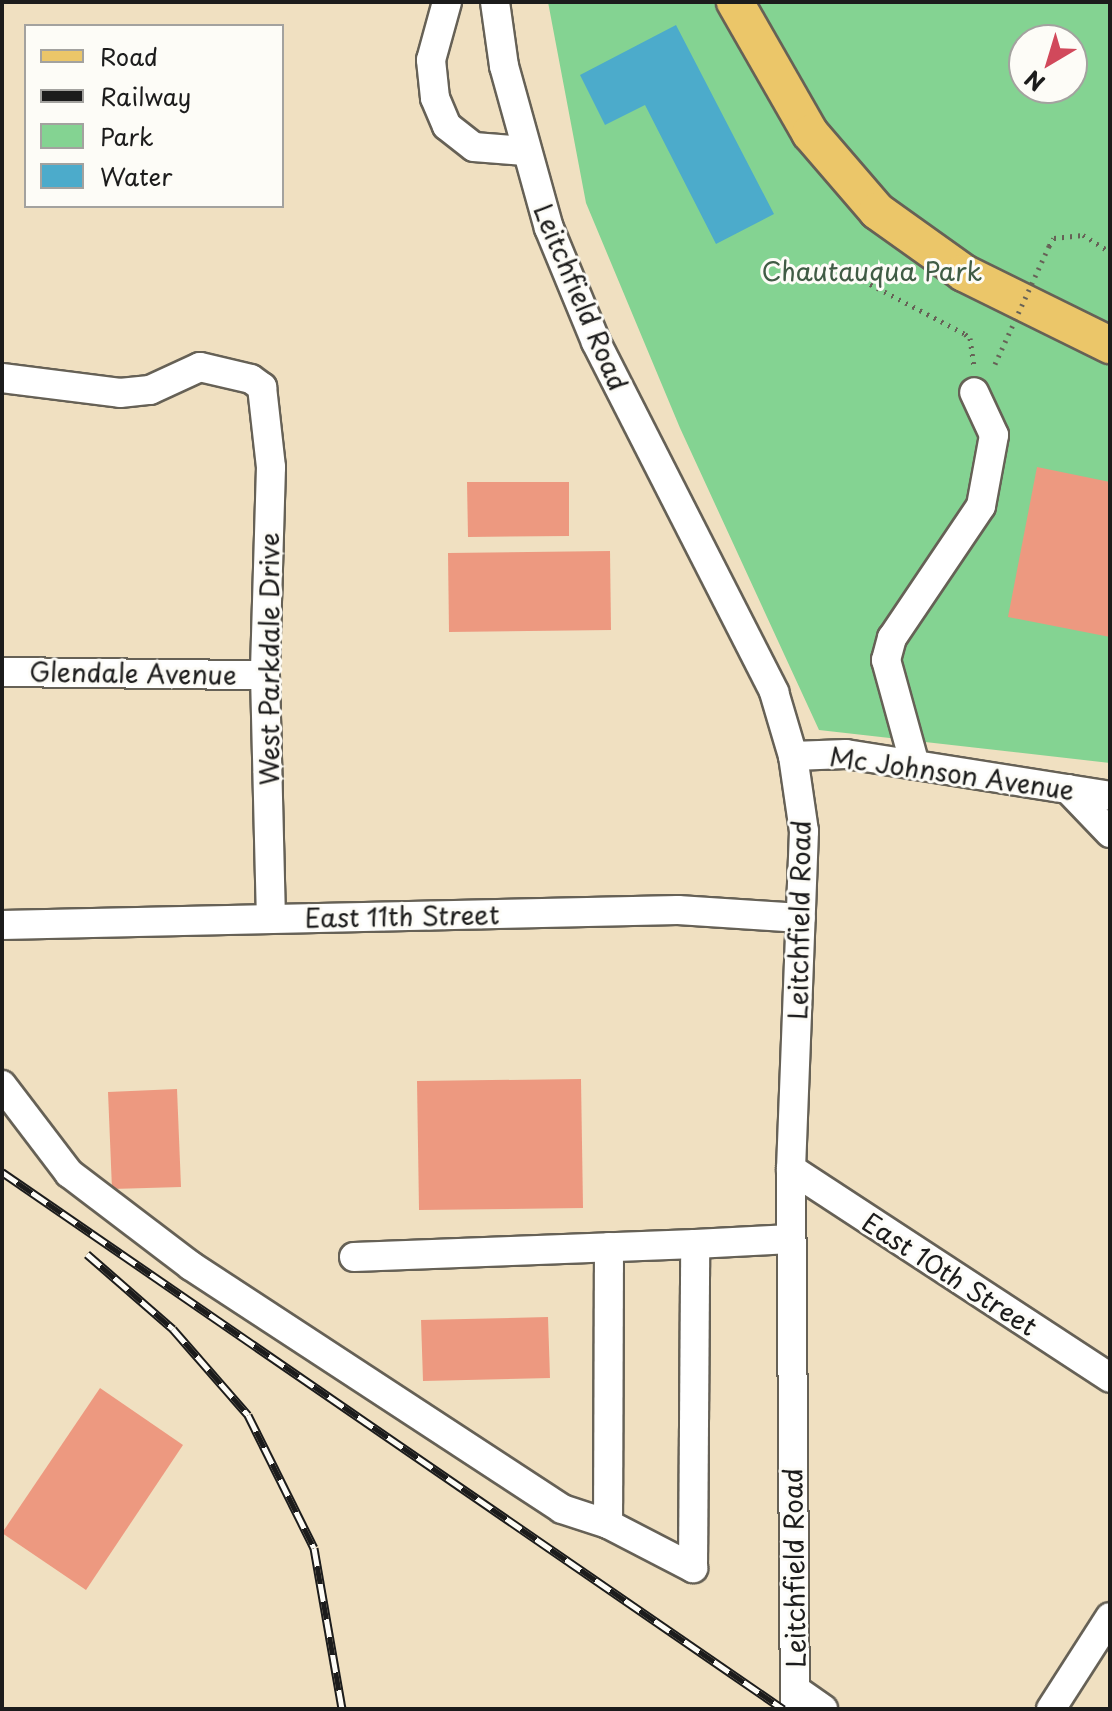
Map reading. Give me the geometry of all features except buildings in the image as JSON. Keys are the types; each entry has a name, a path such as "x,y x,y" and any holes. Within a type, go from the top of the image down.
{"main road":[{"path":"735,2 810,133 877,211 964,273 1110,345"}],"street":[{"path":"447,2 431,60 435,98 447,126 474,147 525,151"},
{"name":"Leitchfield Road","path":"495,2 525,151 549,228 596,342 774,692 793,756 804,831 791,1169 796,1700"},
{"name":"West Parkdale Drive","path":"2,378 120,393 150,390 200,367 251,379 267,399 271,467 265,675 271,919"},
{"path":"915,765 886,660 892,638 981,506 994,435 974,392"},
{"name":"Glendale Avenue","path":"2,672 265,675"},
{"name":"Mc Johnson Avenue","path":"793,756 846,754 1110,796"},
{"path":"1068,789 1110,833"},
{"name":"East 11th Street","path":"2,925 678,910 801,918"},
{"path":"2,1085 69,1173 191,1266 562,1509 608,1524 693,1568 695,1244"},
{"name":"East 10th Street","path":"791,1169 1110,1378"},
{"path":"354,1257 791,1239"},
{"path":"608,1524 609,1247"},
{"path":"1051,1709 1110,1617"},
{"path":"796,1700 823,1709"}],"path":[{"path":"995,364 1054,238 1083,235 1110,252"},
{"path":"849,273 970,338 972,365 984,373 974,392"}],"green space":[{"name":"Chautauqua Park","path":"548,2 1110,2 1110,763 819,730 680,428 586,203"}],"water":[{"path":"676,25 774,214 716,244 645,105 605,125 580,75"}],"railway":[{"path":"2,1172 783,1709"},
{"path":"87,1254 173,1329 248,1415 314,1548 342,1709"}]}
